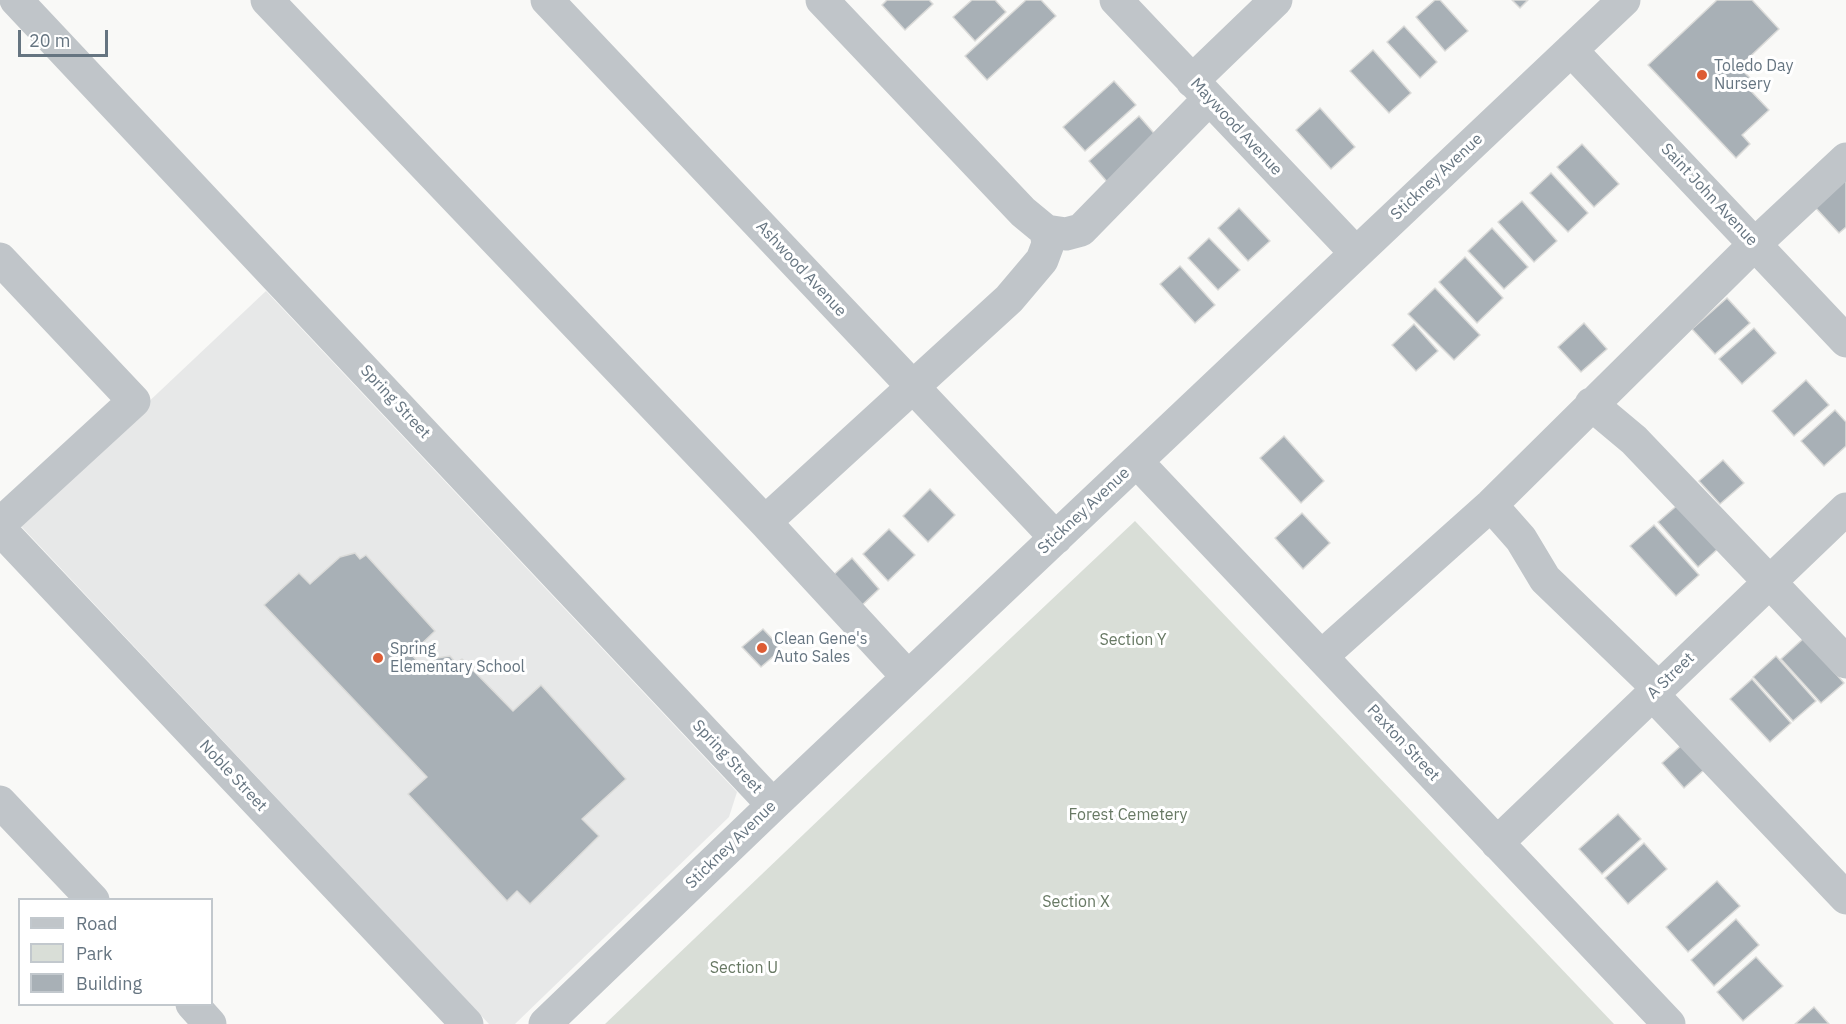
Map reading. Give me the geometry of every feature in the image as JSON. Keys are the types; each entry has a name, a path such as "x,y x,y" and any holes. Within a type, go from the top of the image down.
{"street":[{"name":"Spring Street","path":"15,0 773,805"},
{"path":"267,0 765,522 908,677"},
{"name":"Ashwood Avenue","path":"547,0 1056,538"},
{"path":"822,0 1023,212 1046,231 1066,234 1081,230 1276,0"},
{"name":"Maywood Avenue","path":"1116,0 1356,254"},
{"name":"Stickney Avenue","path":"545,1024 773,805 1624,0"},
{"name":"Saint John Avenue","path":"1571,50 1846,341"},
{"path":"1322,656 1491,505 1755,244 1846,159"},
{"path":"765,522 1009,299 1042,261 1048,244 1046,231"},
{"path":"0,259 134,401 0,524"},
{"path":"1591,404 1634,440 1846,662"},
{"name":"Paxton Street","path":"1137,462 1670,1024"},
{"path":"1491,505 1521,539 1545,579 1655,691 1846,898"},
{"name":"A Street","path":"1497,843 1846,509"},
{"name":"Noble Street","path":"0,529 467,1024"},
{"path":"0,802 91,898"},
{"path":"193,1006 210,1024"}],"shaded area":[{"name":"Spring Elementary School","path":"266,291 737,792 729,817 515,1024 489,1024 19,524"}],"green space":[{"name":"Forest Cemetery","path":"1135,521 1614,1024 605,1024 873,768"}],"building":[{"path":"887,0 929,0 933,4 905,30 882,5"},
{"path":"972,0 995,0 1006,12 975,41 953,17"},
{"path":"1026,0 1041,0 1056,16 987,80 965,56"},
{"path":"1435,0 1440,0 1468,31 1445,51 1416,17"},
{"path":"1512,0 1528,0 1520,8"},
{"name":"Toledo Day Nursery","path":"1717,0 1752,0 1779,29 1739,67 1754,82 1748,88 1769,110 1742,135 1750,144 1736,158 1648,65"},
{"path":"1404,26 1437,62 1420,78 1387,42"},
{"path":"1373,50 1411,93 1389,113 1350,71"},
{"path":"1114,81 1136,105 1085,151 1063,127"},
{"path":"1320,108 1355,147 1331,169 1296,130"},
{"path":"1139,116 1159,139 1109,184 1089,161"},
{"path":"1582,144 1619,184 1594,207 1557,167"},
{"path":"1551,173 1588,213 1568,232 1530,193"},
{"path":"1846,177 1846,227 1839,233 1814,206"},
{"path":"1522,201 1557,241 1534,262 1498,222"},
{"path":"1239,208 1270,241 1248,261 1218,228"},
{"path":"1492,228 1528,267 1504,289 1468,251"},
{"path":"1209,238 1240,270 1218,290 1188,258"},
{"path":"1465,257 1503,298 1477,323 1439,282"},
{"path":"1180,266 1215,305 1195,323 1160,284"},
{"path":"1435,288 1480,335 1454,360 1408,314"},
{"path":"1727,298 1750,323 1715,354 1692,329"},
{"path":"1584,323 1607,349 1581,372 1558,347"},
{"path":"1414,324 1438,351 1416,371 1392,345"},
{"path":"1754,328 1776,353 1742,384 1719,359"},
{"path":"1806,380 1829,405 1794,436 1772,411"},
{"path":"1835,410 1846,422 1846,446 1824,466 1801,441"},
{"path":"1284,436 1324,481 1301,503 1260,458"},
{"path":"1723,460 1744,483 1720,504 1699,481"},
{"path":"930,489 955,515 928,542 903,516"},
{"path":"1681,502 1721,546 1698,567 1658,522"},
{"path":"1302,513 1330,543 1303,569 1275,538"},
{"path":"1654,525 1699,575 1676,596 1630,546"},
{"path":"889,529 915,555 888,581 863,554"},
{"path":"355,553 360,559 366,555 435,631 411,654 424,669 437,658 450,656 456,663 462,659 513,711 541,685 626,779 582,819 599,836 530,904 517,891 507,901 408,794 427,777 264,605 299,573 310,584 340,557"},
{"path":"852,558 879,589 858,609 830,578"},
{"name":"Clean Gene's Auto Sales","path":"763,629 782,649 761,667 742,647"},
{"path":"1804,638 1844,683 1821,703 1781,659"},
{"path":"1776,656 1816,701 1793,721 1753,677"},
{"path":"1752,679 1791,723 1770,742 1730,699"},
{"path":"1684,743 1706,768 1684,788 1662,763"},
{"path":"1618,814 1641,839 1602,874 1579,849"},
{"path":"1644,843 1667,869 1628,904 1605,878"},
{"path":"1717,881 1740,906 1688,952 1666,927"},
{"path":"1736,919 1759,945 1714,986 1691,960"},
{"path":"1756,957 1783,986 1743,1021 1717,992"},
{"path":"1814,1007 1829,1024 1795,1024"}],"place":[{"name":"Toledo Day Nursery","path":"1702,75"},
{"name":"Clean Gene's Auto Sales","path":"762,648"},
{"name":"Spring Elementary School","path":"378,658"}],"park label":[{"name":"Section Y","path":"1133,640"},
{"name":"Section X","path":"1076,902"},
{"name":"Section U","path":"744,968"}]}
